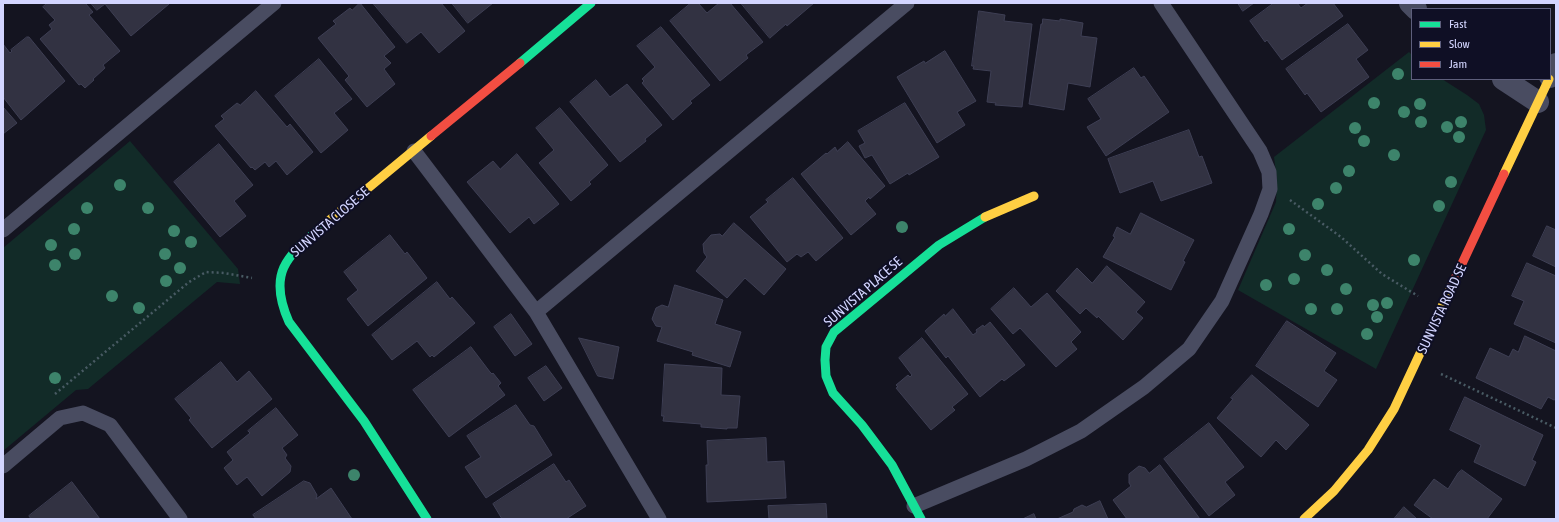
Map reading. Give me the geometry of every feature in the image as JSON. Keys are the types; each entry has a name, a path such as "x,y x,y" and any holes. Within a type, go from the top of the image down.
{"street":[{"name":"SUNVISTA CLOSE SE","path":"427,519 364,422 289,322 280,303 278,284 281,272 289,256 293,252 591,3"},
{"name":"SUNVISTA ROAD SE","path":"1551,74 1556,64"},
{"path":"1505,80 1538,102"},
{"name":"SUNVISTA ROAD SE","path":"1304,519 1334,491 1368,450 1394,409 1548,80"},
{"name":"SUNVISTA PLACE SE","path":"918,512 892,465 862,425 833,393 826,376 826,347 834,332 939,245 978,220 1034,196"}],"lane":[{"path":"3,230 274,3"},
{"path":"536,312 908,3"},
{"path":"918,512 1081,431 1144,388 1189,349 1222,302 1261,214 1270,189 1269,172 1260,151 1161,3"},
{"path":"414,151 536,312 659,519"},
{"path":"3,466 60,418 83,413 110,425 180,519"}],"path":[{"path":"1270,189 1300,206 1342,237 1382,274 1441,310"},
{"path":"51,397 189,282 206,272 243,276 278,284"},
{"path":"1417,362 1556,428"}],"green space":[{"path":"1409,52 1411,54 1411,80 1444,80 1479,104 1484,115 1486,130 1376,369 1238,290 1276,202 1277,180 1274,157"},
{"path":"130,141 238,269 240,284 217,282 88,389 76,390 3,451 3,248"}],"building":[{"path":"48,3 85,3 93,12 89,15 120,51 103,65 105,68 85,88 81,84 79,85 40,39 52,29 49,25 55,20 43,7"},
{"path":"91,3 169,4 131,36 105,4 97,10"},
{"path":"360,3 395,47 384,56 391,63 384,69 395,84 367,107 345,80 349,76 318,38 336,24 333,21 350,8 352,10"},
{"path":"373,3 441,3 465,31 439,53 421,32 407,43"},
{"path":"452,3 493,3 468,23"},
{"path":"691,3 698,3 707,13 719,3 730,3 763,42 746,55 748,58 720,81 670,21"},
{"path":"741,3 814,3 770,38"},
{"path":"1238,3 1254,3 1243,11"},
{"path":"1274,3 1297,3 1301,8 1308,3 1333,3 1343,16 1282,60 1267,40 1265,42 1250,21"},
{"path":"979,11 1005,15 1004,21 1032,24 1022,107 995,105 996,103 987,102 991,71 973,69 974,66 972,66"},
{"path":"1043,19 1060,21 1060,19 1083,23 1081,36 1097,38 1090,87 1068,83 1064,110 1029,104"},
{"path":"1348,24 1368,50 1356,59 1369,77 1321,112 1307,93 1305,95 1286,69"},
{"path":"661,27 710,85 690,101 692,103 673,120 642,83 644,81 642,79 655,67 637,46"},
{"path":"29,37 65,81 21,120 3,97 3,44 10,53 12,51 11,50"},
{"path":"945,51 976,101 957,112 965,125 937,143 897,77 924,61 925,63"},
{"path":"319,59 352,99 334,113 348,130 321,153 275,96"},
{"path":"1134,68 1141,78 1144,76 1169,112 1106,156 1087,127 1101,119 1088,99"},
{"path":"596,80 610,97 627,84 662,125 645,139 646,141 620,162 570,102"},
{"path":"256,91 287,127 290,124 313,152 287,175 276,161 269,167 265,162 255,170 252,167 251,168 215,126 224,119 221,116 237,103 240,105"},
{"path":"905,103 939,157 909,175 908,173 890,184 872,155 865,158 859,146 865,143 858,131"},
{"path":"3,107 17,123 3,134"},
{"path":"560,108 608,165 589,182 591,184 571,201 539,163 554,150 536,128"},
{"path":"1189,130 1199,157 1202,156 1212,183 1161,201 1153,181 1120,193 1108,159"},
{"path":"848,142 885,186 870,199 869,197 865,201 876,214 851,235 801,174 826,153 827,154 835,147 837,151"},
{"path":"219,144 253,185 234,201 246,216 220,237 174,182"},
{"path":"517,154 559,204 534,224 529,217 510,233 467,182 493,161 500,169"},
{"path":"793,178 843,238 816,261 808,252 801,257 797,254 787,262 750,217 768,202 766,200"},
{"path":"1141,213 1194,240 1183,261 1185,262 1171,290 1103,257 1115,237 1113,236 1117,227 1130,234"},
{"path":"734,223 786,269 764,295 745,278 727,298 696,271 707,257 704,253 703,244 711,235 720,234 722,236"},
{"path":"1547,226 1556,230 1556,267 1533,256"},
{"path":"390,235 405,254 407,252 427,278 368,326 347,299 358,290 344,272"},
{"path":"1527,263 1556,276 1556,343 1514,324 1524,301 1512,296"},
{"path":"1107,266 1145,302 1136,312 1143,318 1123,340 1098,316 1097,318 1086,308 1080,314 1056,291 1077,268 1092,283"},
{"path":"437,282 450,299 452,297 475,323 434,357 432,355 430,357 417,341 392,360 372,335"},
{"path":"675,285 723,300 715,324 741,332 730,367 692,355 693,352 657,341 662,327 656,326 652,319 656,308 662,305 668,307"},
{"path":"1014,288 1031,307 1047,293 1081,332 1071,342 1077,349 1056,367 1020,328 1013,334 991,309"},
{"path":"953,309 973,335 977,332 976,330 983,325 984,327 990,322 1025,365 1004,381 1002,379 980,397 948,356 946,358 925,331 944,314 945,316"},
{"path":"511,314 532,344 515,356 494,327"},
{"path":"1287,321 1336,353 1324,371 1337,380 1318,407 1256,366"},
{"path":"1525,336 1556,351 1556,399 1554,400 1548,397 1541,409 1476,378 1490,348 1509,357 1513,349 1518,352"},
{"path":"579,338 619,347 613,379 598,376"},
{"path":"922,338 968,394 952,407 955,410 931,430 896,388 898,387 896,385 908,375 910,377 912,375 899,358"},
{"path":"471,347 490,372 492,374 493,373 501,383 498,386 505,395 449,437 413,390"},
{"path":"221,362 237,382 249,371 272,399 212,448 189,420 191,418 175,399"},
{"path":"665,364 722,368 721,395 740,396 737,428 727,429 701,427 701,424 663,421"},
{"path":"546,366 562,388 544,401 528,378"},
{"path":"1252,375 1309,425 1286,450 1276,440 1261,457 1217,418 1233,399 1231,398"},
{"path":"1465,397 1543,435 1532,460 1536,462 1525,486 1474,462 1481,445 1450,430"},
{"path":"516,405 530,425 534,426 552,455 486,498 465,467 481,457 467,436"},
{"path":"276,408 298,435 282,448 287,455 285,458 291,466 290,472 262,496 247,477 237,485 224,468 233,460 227,452 250,433 248,431"},
{"path":"1209,423 1244,467 1225,482 1235,495 1209,516 1164,459"},
{"path":"766,438 767,462 784,461 786,498 707,502 707,441"},
{"path":"554,464 566,482 569,480 586,506 566,519 502,519 493,504"},
{"path":"1160,465 1200,519 1127,519 1113,500 1131,486 1129,483 1129,474 1139,466 1145,468 1149,473"},
{"path":"1462,470 1502,499 1487,519 1433,519 1414,505 1434,479 1448,489 1458,473"},
{"path":"304,481 310,483 317,495 316,499 331,488 352,519 256,519 253,515"},
{"path":"72,482 100,519 31,519 29,516"},
{"path":"1100,501 1108,519 1057,519 1073,512 1074,509 1082,505 1086,507"},
{"path":"826,504 827,519 769,519 768,506"},
{"path":"1404,507 1417,519 1394,519"},
{"path":"1034,514 1036,519 1023,519"}],"traffic: fast":[{"path":"520,63 591,3"},
{"path":"921,519 892,465 862,425 833,393 826,376 826,347 834,332 939,245 985,217"},
{"path":"326,223 301,245 285,265 281,276 280,289 282,304 289,322 364,421 427,519"}],"traffic: slow":[{"path":"1504,174 1549,80"},
{"path":"326,223 431,136"},
{"path":"985,217 1034,196"},
{"path":"1304,519 1334,491 1368,450 1394,409 1452,285"}],"traffic: jam":[{"path":"431,136 520,63"},
{"path":"1452,285 1504,174"}]}
